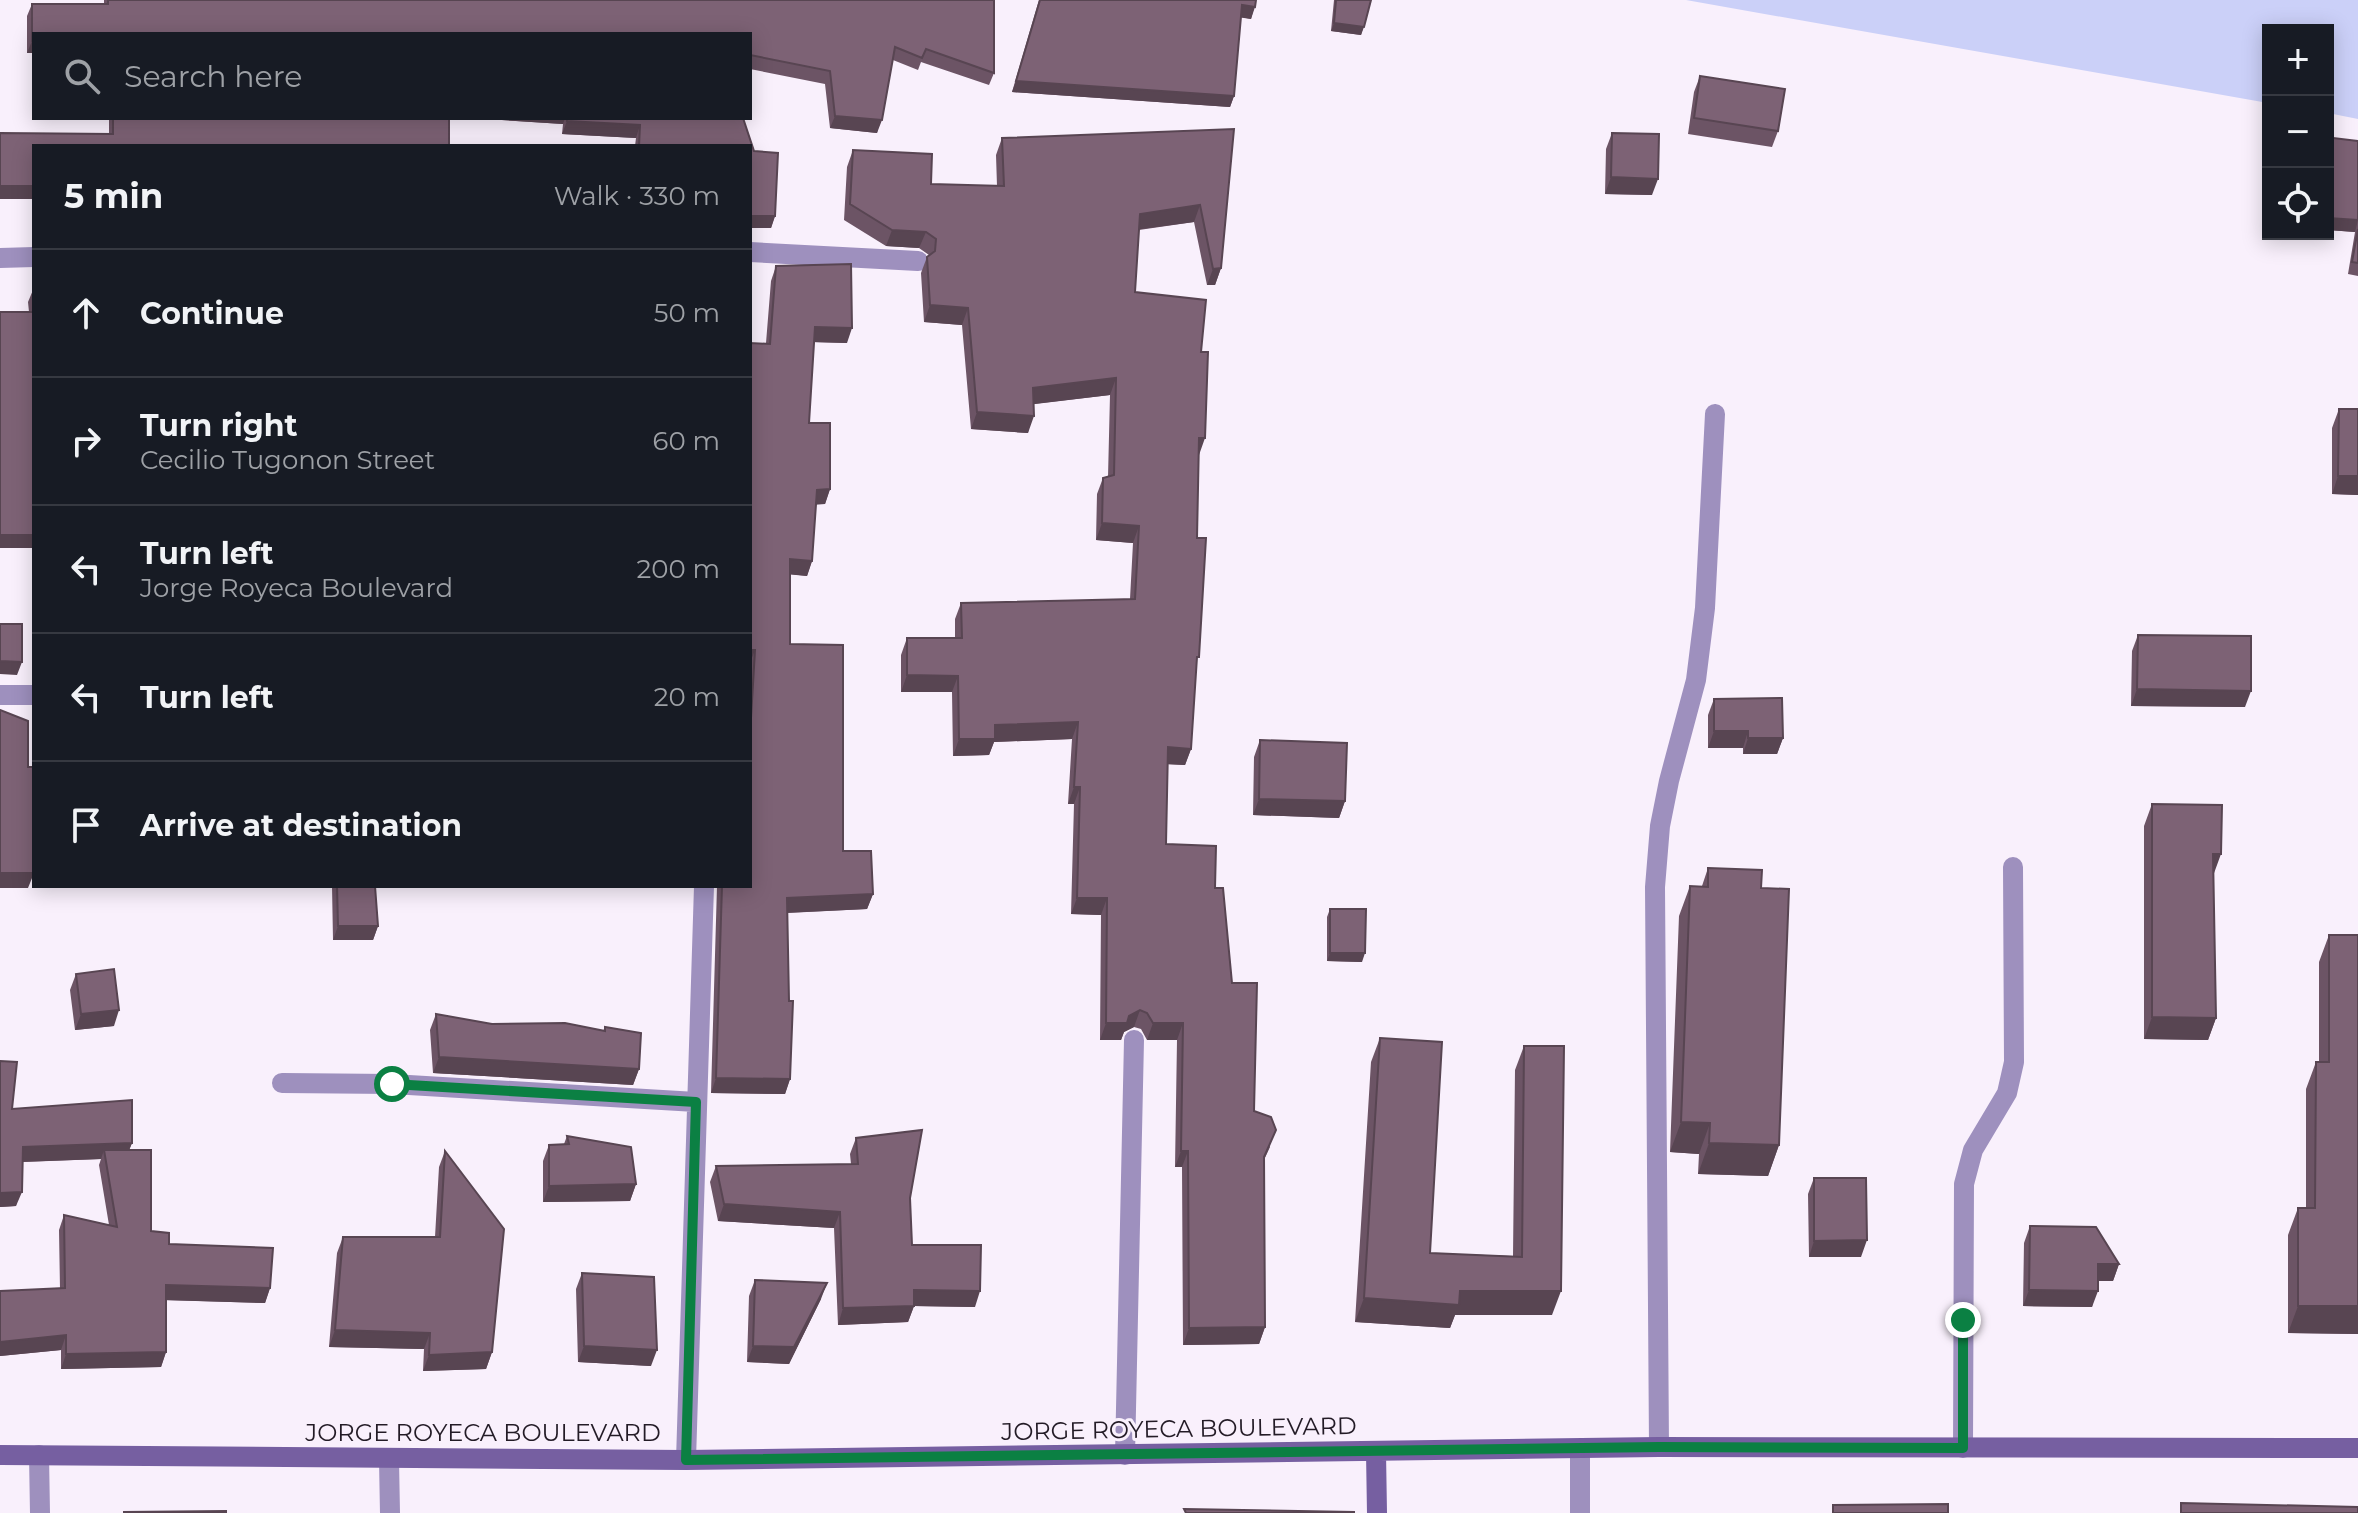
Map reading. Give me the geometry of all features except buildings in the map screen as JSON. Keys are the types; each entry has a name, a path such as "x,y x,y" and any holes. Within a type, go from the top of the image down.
{"street":[{"path":"752,252 918,261"},
{"path":"0,258 32,257"},
{"path":"1659,1447 1655,887 1660,826 1698,666 1708,566 1715,414"},
{"path":"0,695 32,695"},
{"path":"1963,1448 1964,1184 1973,1150 2007,1093 2014,1062 2013,867"},
{"path":"686,1460 704,888"},
{"path":"1125,1455 1134,1040"},
{"path":"282,1083 392,1084 696,1102"},
{"name":"JORGE ROYECA BOULEVARD","path":"0,1455 686,1460 1659,1447 2358,1448"},
{"path":"1580,1450 1580,1513"},
{"path":"1376,1452 1377,1513"},
{"path":"39,1455 40,1513"},
{"path":"389,1460 390,1513"}],"water":[{"path":"1686,0 2358,0 2358,119 2334,114 2334,24 2262,24 2262,102"}],"route":[{"path":"392,1084 696,1102 686,1460 1659,1447 1963,1448 1963,1320"}]}
